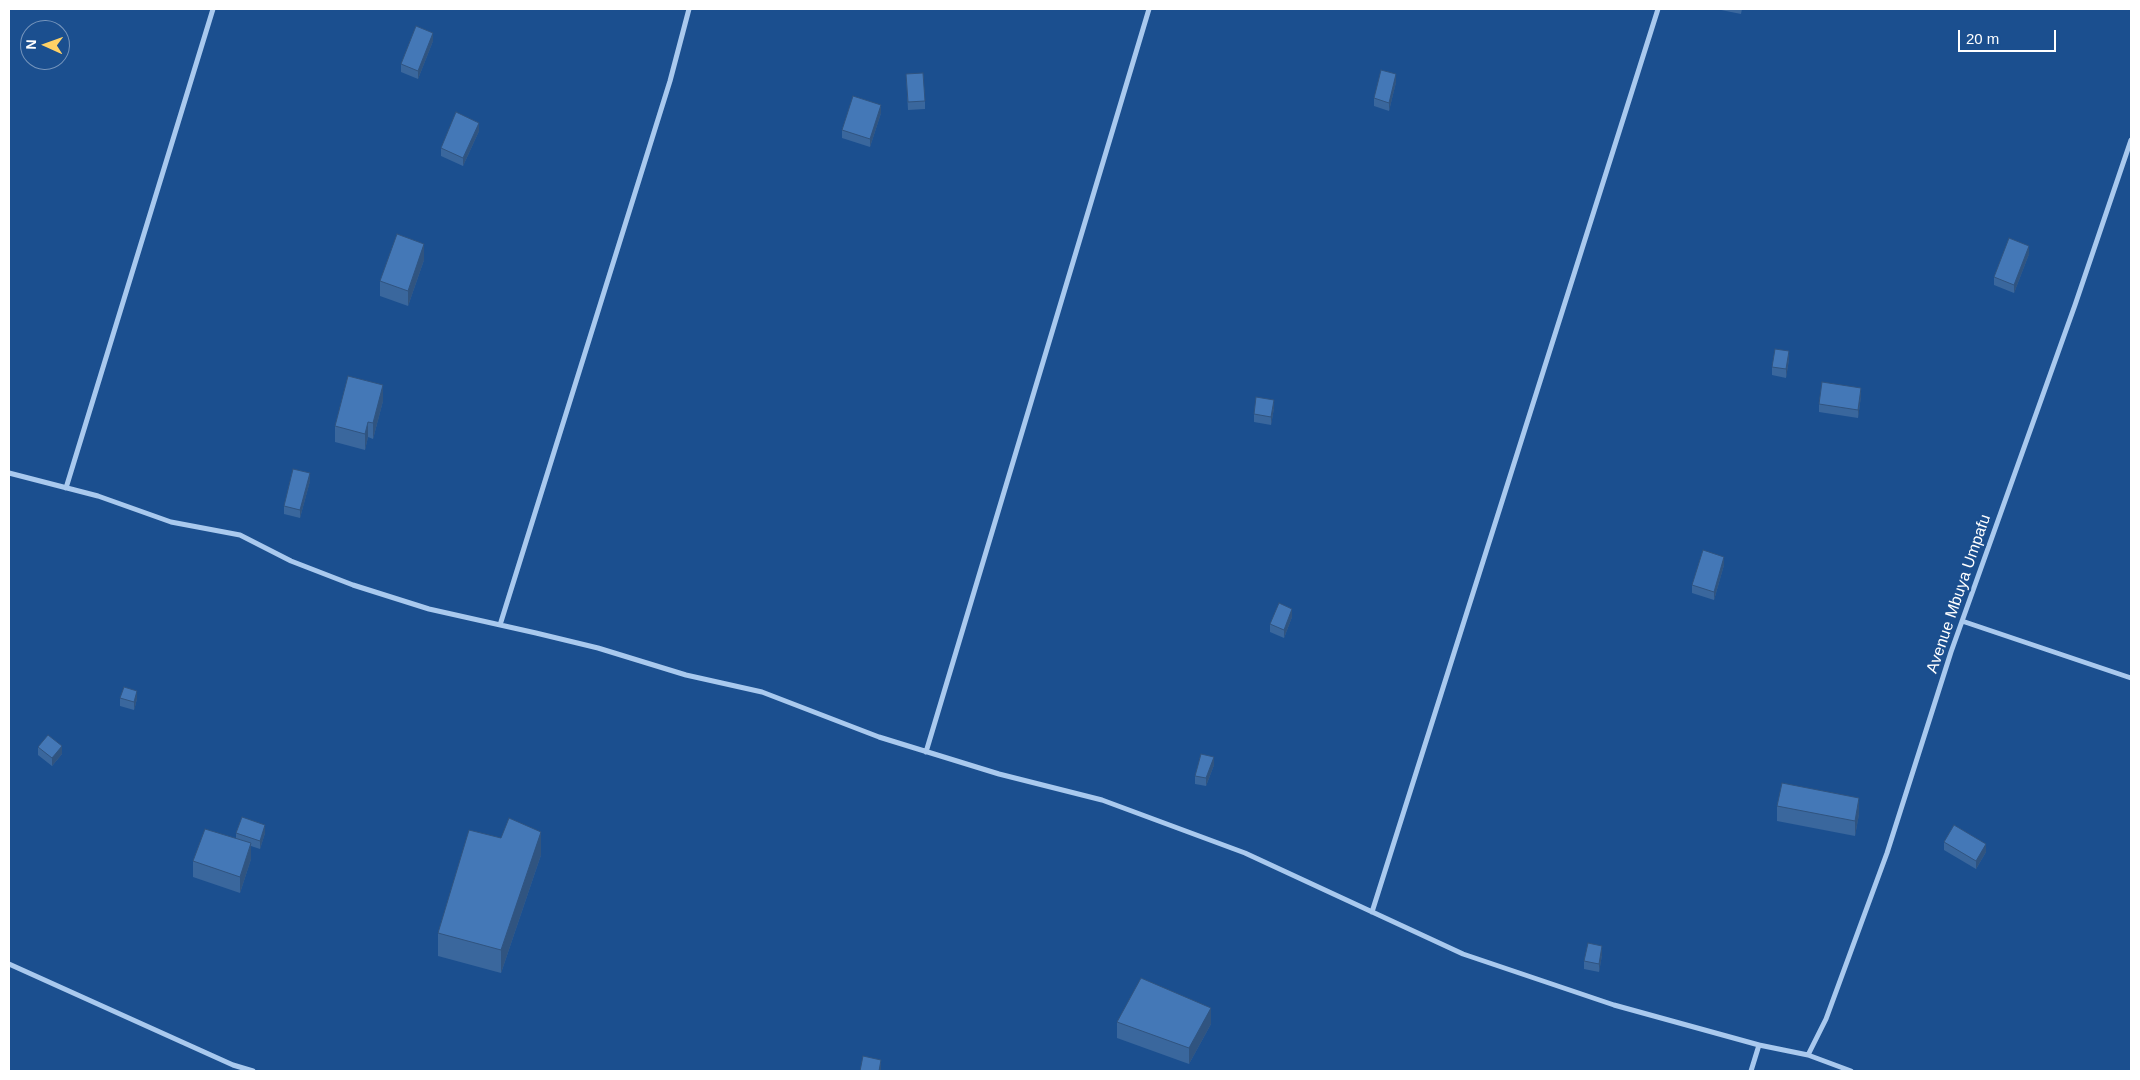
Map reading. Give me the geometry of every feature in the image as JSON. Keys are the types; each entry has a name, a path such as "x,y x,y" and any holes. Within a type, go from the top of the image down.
{"street":[{"path":"66,488 213,9"},
{"path":"500,625 670,81 689,9"},
{"path":"926,752 1149,9"},
{"path":"1372,912 1658,9"},
{"name":"Avenue Mbuya Umpafu","path":"1808,1055 1826,1020 1887,854 1962,621 2076,305 2131,140"},
{"path":"9,472 98,496 170,522 240,535 291,561 353,585 429,609 598,648 686,675 762,692 879,737 926,752 999,774 1102,800 1245,854 1463,954 1614,1005 1759,1045 1808,1055 1850,1071"},
{"path":"1962,621 2131,678"},
{"path":"9,964 233,1065 253,1071"},
{"path":"1751,1071 1759,1045"}],"building":[{"path":"416,26 433,33 418,71 401,64"},
{"path":"1381,70 1396,74 1389,103 1374,98"},
{"path":"923,73 925,101 908,102 906,74"},
{"path":"853,96 881,105 870,139 842,130"},
{"path":"456,112 479,123 463,158 441,148"},
{"path":"397,234 424,244 408,291 380,281"},
{"path":"2009,238 2029,246 2014,285 1994,277"},
{"path":"1775,349 1789,351 1786,369 1772,367"},
{"path":"348,376 383,385 373,423 368,422 365,434 335,426"},
{"path":"1822,382 1861,388 1858,410 1819,404"},
{"path":"1256,397 1274,400 1271,417 1254,414"},
{"path":"293,469 310,473 300,510 284,506"},
{"path":"1703,550 1724,557 1714,592 1692,585"},
{"path":"1279,603 1292,609 1284,630 1270,624"},
{"path":"124,687 137,691 134,702 120,698"},
{"path":"48,735 62,746 52,758 38,747"},
{"path":"1201,754 1214,757 1206,778 1195,776"},
{"path":"1782,783 1859,798 1855,821 1777,806"},
{"path":"242,817 265,825 260,841 236,833"},
{"path":"509,818 541,832 501,950 438,933 469,830 501,838"},
{"path":"1954,825 1986,844 1976,861 1944,842"},
{"path":"205,829 251,843 240,877 193,861"},
{"path":"1588,943 1602,946 1599,964 1584,961"},
{"path":"1141,978 1211,1008 1189,1048 1117,1022"},
{"path":"863,1056 881,1060 879,1071 860,1071"}]}
